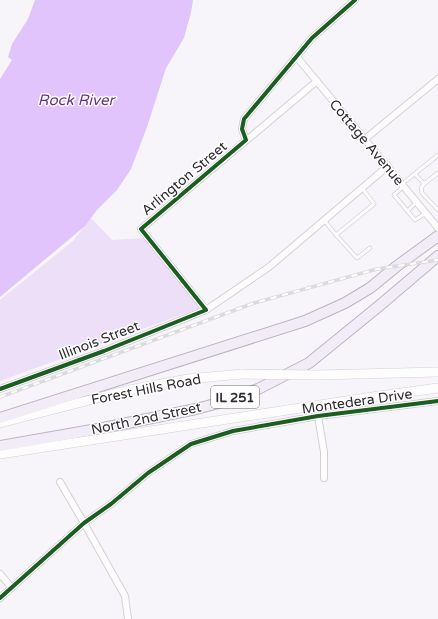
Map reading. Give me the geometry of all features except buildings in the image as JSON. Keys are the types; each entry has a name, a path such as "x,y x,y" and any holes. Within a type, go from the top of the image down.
{"main road":[{"path":"0,418 305,321 345,303 370,288 438,236"},
{"name":"North 2nd Street","path":"0,446 103,428 196,409 230,400 260,388 309,362 438,256"}],"street":[{"name":"Arlington Street","path":"246,140 242,129 244,119 312,38 354,0"},
{"name":"Cottage Avenue","path":"296,56 438,228"},
{"path":"365,139 438,79"},
{"name":"Arlington Street","path":"206,310 141,229 317,81"},
{"name":"Illinois Street","path":"0,389 104,351 206,310 269,267 388,166"},
{"name":"Forest Hills Road","path":"0,423 129,390 188,379 242,374 317,375 438,372"},
{"path":"0,454 438,388"},
{"name":"Montedera Drive","path":"0,598 84,523 111,504 148,473 191,444 233,431 318,416 438,401"},
{"path":"318,416 324,452 324,478"},
{"path":"60,482 125,596 128,619"},
{"path":"0,574 12,588"}],"lane":[{"path":"438,155 415,174 394,195 415,220 437,209 422,193 421,188 438,173"},
{"path":"415,174 424,184"},
{"path":"336,235 374,204 362,188"},
{"path":"407,211 417,202"},
{"path":"324,220 357,258 370,248"}],"shaded area":[{"path":"91,218 112,240 146,238 200,308 0,381 0,300 73,241"}],"water":[{"name":"Rock River","path":"35,0 193,0 184,38 166,68 147,127 131,169 117,190 97,210 85,226 0,297 0,79 12,60 8,57 12,44 28,19"}],"railway":[{"path":"0,397 254,303 377,269 438,260"}],"cycle path":[{"path":"0,389 104,351 206,310 141,229 246,140 242,129 244,119 312,38 355,0"},
{"path":"0,598 84,523 111,504 148,473 191,444 233,431 318,416 438,401"}]}
